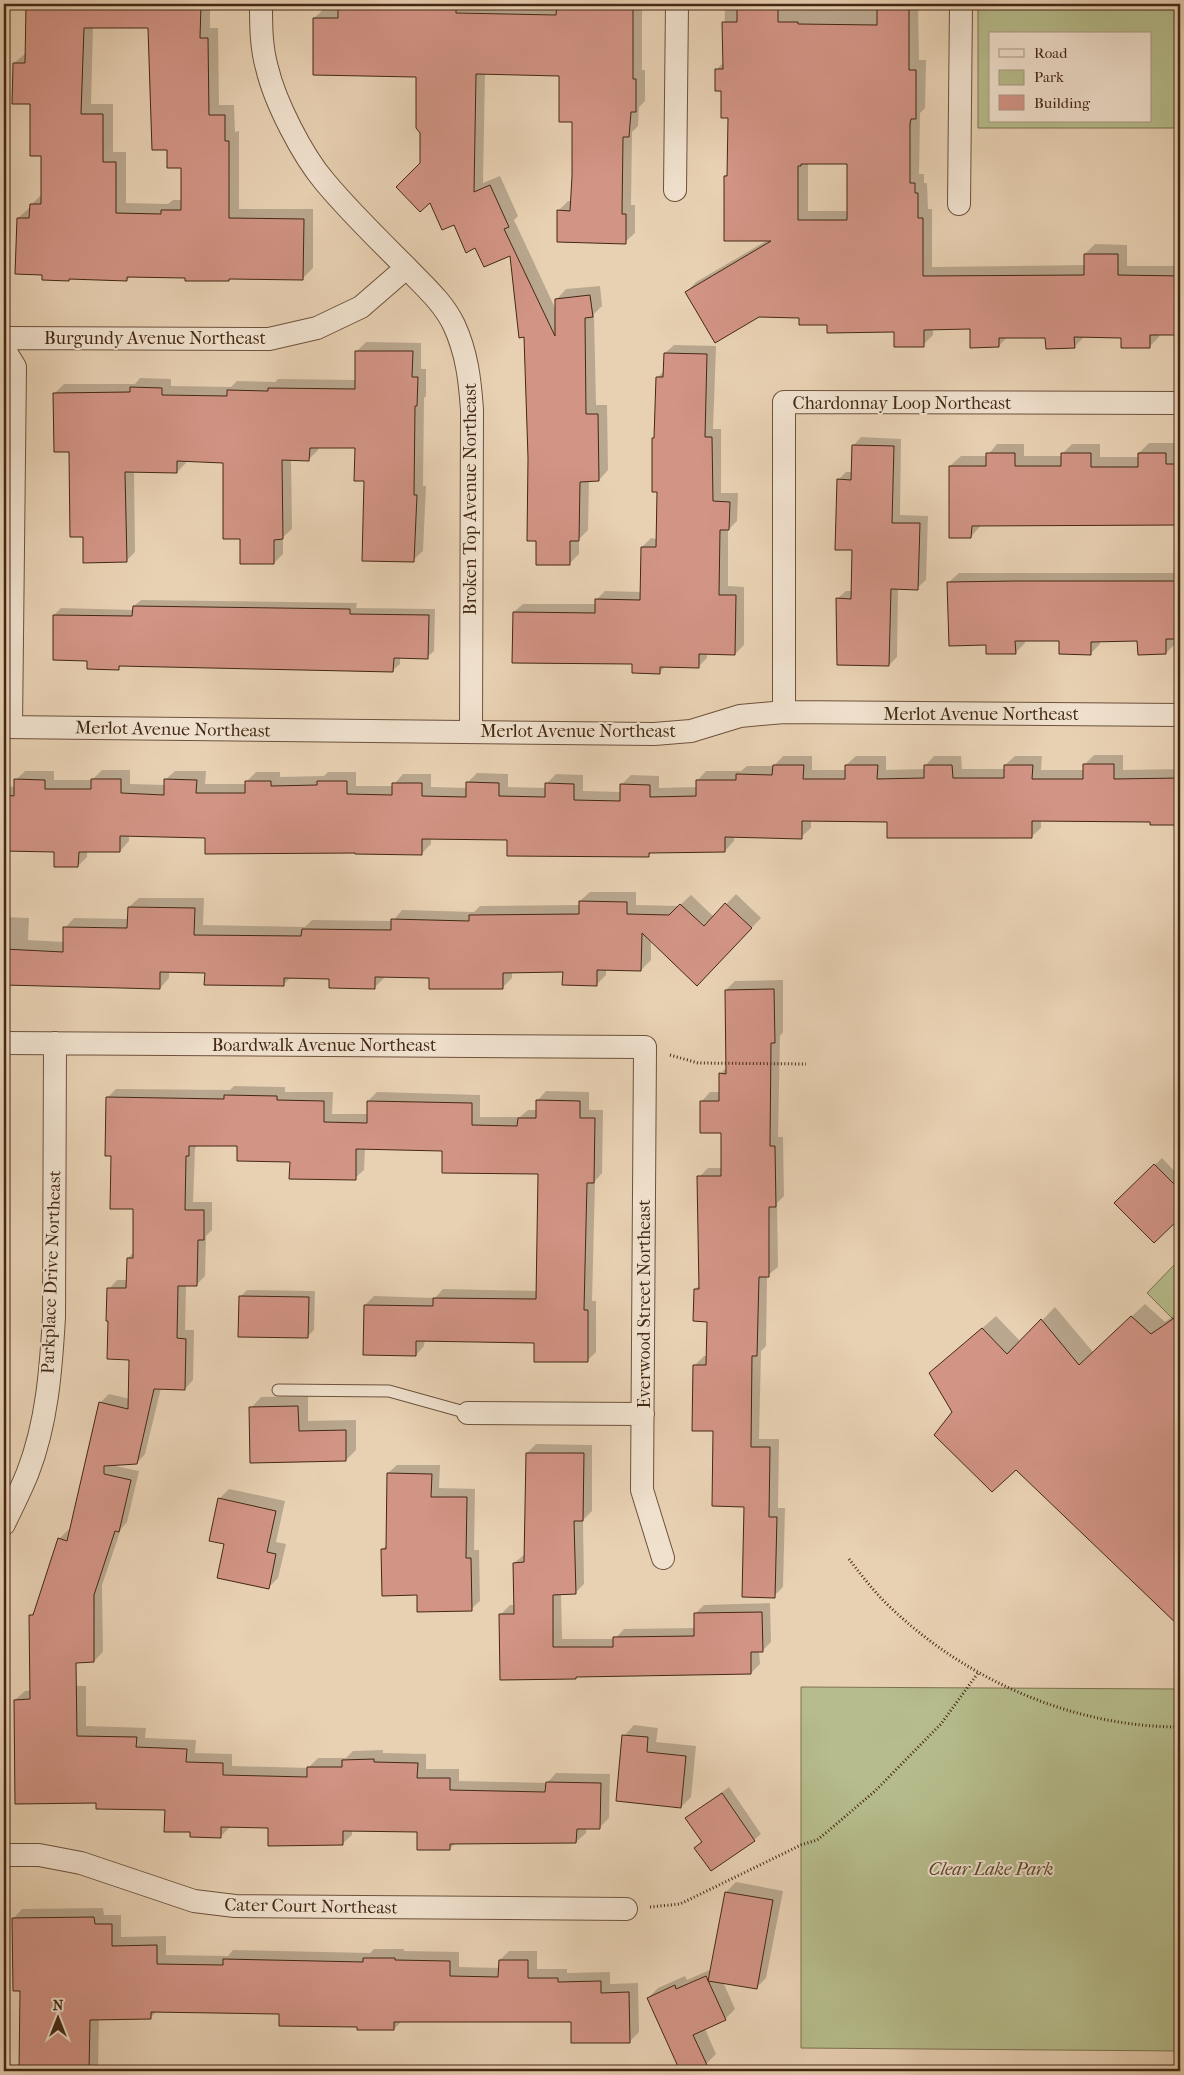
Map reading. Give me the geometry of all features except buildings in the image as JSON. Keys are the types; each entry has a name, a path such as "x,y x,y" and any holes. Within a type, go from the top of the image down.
{"street":[{"name":"Broken Top Avenue Northeast","path":"261,4 262,36 267,68 279,103 296,138 324,181 436,297 454,325 464,354 470,376 472,410 471,732"},
{"path":"675,190 677,4"},
{"path":"959,204 961,4"},
{"name":"Burgundy Avenue Northeast","path":"4,338 269,339 318,328 362,307 406,268"},
{"path":"4,349 16,367 8,727"},
{"name":"Chardonnay Loop Northeast","path":"784,712 784,402 1180,403"},
{"name":"Merlot Avenue Northeast","path":"8,727 654,734 692,731 740,716 784,712 1180,715"},
{"name":"Boardwalk Avenue Northeast","path":"4,1043 645,1047"},
{"name":"Parkplace Drive Northeast","path":"4,1524 28,1472 37,1443 46,1405 52,1356 54,1307 55,1043"},
{"name":"Everwood Street Northeast","path":"645,1047 642,1490 664,1558"},
{"path":"468,1413 643,1414"},
{"name":"Cater Court Northeast","path":"4,1855 39,1855 81,1863 194,1901 235,1906 626,1909"}],"lane":[{"path":"278,1390 390,1391 468,1413"}],"path":[{"path":"645,1047 698,1063 806,1064"},
{"path":"849,1559 868,1584 891,1608 922,1634 978,1672 1028,1696 1083,1715 1115,1721 1180,1727"},
{"path":"626,1909 680,1904 801,1845 817,1840 847,1817 919,1748 941,1724 978,1672"}],"green space":[{"path":"978,4 1180,4 1180,128 978,128"},
{"path":"1180,1259 1180,1326 1147,1293"},
{"name":"Clear Lake Park","path":"801,1687 1180,1689 1180,2051 801,2048"}]}
